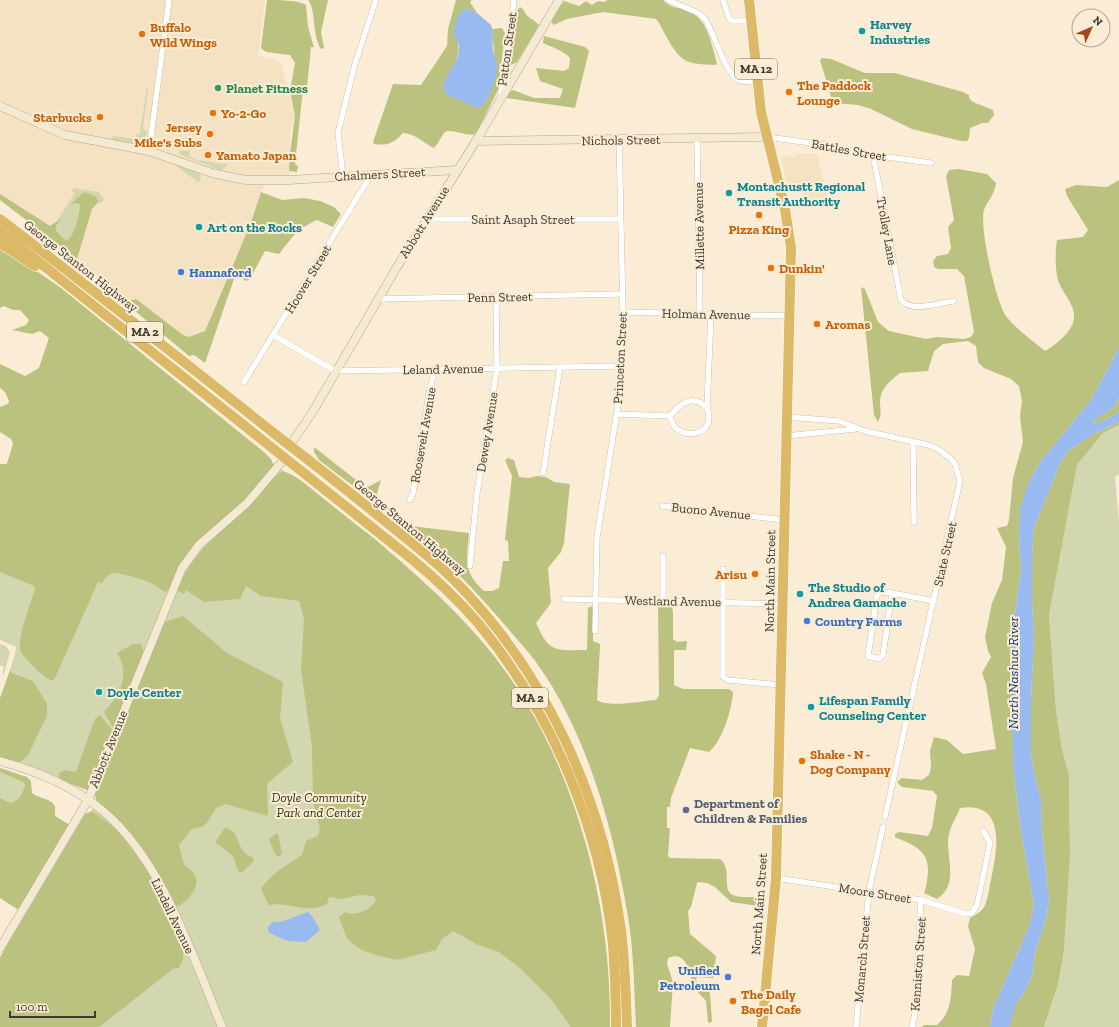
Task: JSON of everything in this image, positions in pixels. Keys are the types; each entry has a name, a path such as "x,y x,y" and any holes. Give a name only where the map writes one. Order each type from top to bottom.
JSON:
{"highway":[{"name":"MA 12","path":"749,0 758,81 767,137"},
{"name":"North Main Street","path":"762,1027 776,878 791,248 785,209 767,137"},
{"name":"George Stanton Highway","path":"0,219 290,445 427,555 458,584 484,612 508,643 546,704 562,732 589,794 600,830 621,931 626,985 627,1027"},
{"name":"George Stanton Highway","path":"0,231 413,560 449,592 490,638 531,700 563,762 590,833 607,906 613,945 616,1027"},
{"path":"0,243 90,302"}],"street":[{"path":"149,151 169,0"},
{"path":"343,176 338,133 352,77 376,0"},
{"name":"Patton Street","path":"500,97 505,74 514,0"},
{"name":"Abbott Avenue","path":"290,445 312,413 378,299 426,219 476,141 500,97 559,0"},
{"path":"668,0 698,13 705,19 730,71 736,78 747,82 758,81"},
{"path":"723,0 729,18 732,21 752,21"},
{"name":"Chalmers Street","path":"0,106 65,135 149,151 212,173 245,180 302,179 457,170"},
{"name":"Nichols Street","path":"476,141 767,137"},
{"name":"Battles Street","path":"767,137 819,144 873,155 931,163"},
{"name":"Millette Avenue","path":"697,138 700,314"},
{"name":"Princeton Street","path":"594,631 598,525 617,414 622,366 623,312 619,139"},
{"name":"Trolley Lane","path":"873,155 896,282 901,300 905,305 912,307 954,301"},
{"name":"Hoover Street","path":"244,382 371,175"},
{"name":"Saint Asaph Street","path":"426,219 620,220"},
{"name":"Penn Street","path":"378,299 622,294"},
{"name":"Dewey Avenue","path":"470,566 477,493 497,368 496,297"},
{"name":"Holman Avenue","path":"623,312 790,316"},
{"path":"670,416 671,423 674,428 685,433 695,434 700,432 708,424 709,413 707,408 711,314"},
{"path":"273,335 335,371"},
{"name":"Leland Avenue","path":"335,371 622,366"},
{"path":"543,473 560,367"},
{"name":"Roosevelt Avenue","path":"410,500 435,369"},
{"path":"670,416 679,406 688,401 698,401 707,408"},
{"path":"617,414 670,416"},
{"name":"State Street","path":"786,417 832,420 857,428 928,445 945,453 954,464 960,481 885,818"},
{"path":"786,436 857,428"},
{"path":"913,442 914,522"},
{"name":"Abbott Avenue","path":"0,948 88,800 182,568 198,545 247,503 285,458"},
{"name":"Buono Avenue","path":"662,506 784,520"},
{"path":"663,556 663,601"},
{"path":"723,569 724,602 722,674 724,678 728,680 780,685"},
{"path":"892,593 883,655 878,659 868,656 877,595 880,592 892,593 934,602"},
{"name":"Westland Avenue","path":"564,599 782,604"},
{"name":"Lindell Avenue","path":"0,761 41,775 68,787 104,812 123,831 160,885 171,906 222,1027"},
{"path":"869,891 883,827"},
{"name":"Moore Street","path":"776,878 921,900 966,914 973,912 977,905 990,843 983,831"},
{"name":"Monarch Street","path":"856,1027 869,891"},
{"name":"Kenniston Street","path":"912,1027 915,1014 921,900"}],"shaded area":[{"path":"0,0 265,0 258,56 274,59 281,63 295,116 290,132 289,180 267,181 261,192 250,225 194,355 0,196"},
{"path":"797,154 817,154 829,203 807,204 804,202 802,191 799,191 797,184 786,181 781,157 797,156"}],"green space":[{"path":"267,0 293,1 306,5 308,27 314,47 311,47 307,88 303,89 295,164 298,166 297,172 289,171 295,116 290,91 295,63 290,55 266,52 261,48"},
{"path":"308,0 328,0 321,32 324,48 321,49 316,37 312,9"},
{"path":"456,0 472,0 470,2 477,13 466,9 455,35 459,48 458,54 444,83 486,101 496,73 492,29 502,28 505,33 498,90 476,134 472,135 448,131 445,132 434,148 415,136 407,133 403,133 397,139 387,144 374,144 373,142 393,84 421,85 447,46 448,29"},
{"path":"607,0 663,0 671,6 686,10 693,14 704,25 708,32 717,63 716,65 691,63 681,57 671,45 656,19 603,12 567,19 554,25 552,23 551,20 564,1 579,6 586,1 592,5 598,1 605,2"},
{"path":"520,7 528,17 539,25 517,62 511,65 510,56 516,12"},
{"path":"544,36 585,47 589,51 575,108 506,98 508,93 513,90 534,98 560,98 563,89 540,81 536,68 564,71 569,68 570,58 561,51 543,43"},
{"path":"822,58 831,59 865,73 895,73 963,92 969,95 969,98 973,102 993,110 994,115 988,123 982,123 970,128 969,138 967,141 961,141 912,129 871,109 858,105 833,103 820,60"},
{"path":"147,87 143,128 147,133 145,141 139,144 112,140 113,136 135,139 136,135 140,133"},
{"path":"180,150 190,151 189,156 197,160 225,164 227,162 227,165 220,170 179,154"},
{"path":"176,164 198,172 201,176 199,183 175,165"},
{"path":"958,169 987,174 996,183 994,192 984,210 983,219 986,247 993,281 1006,316 1045,351 1065,336 1074,320 1072,306 1058,279 1056,262 1057,240 1083,237 1088,230 1067,196 1065,189 1076,185 1107,187 1119,180 1119,348 1091,400 1040,462 1030,480 1019,538 1021,569 1013,629 1013,763 1020,825 1034,904 1030,924 993,1009 990,1027 922,1027 924,1025 937,1025 942,1020 948,1010 952,980 957,975 969,976 975,949 968,926 970,918 984,907 986,901 995,855 995,830 992,820 986,812 975,808 960,808 949,834 948,850 950,877 948,885 937,899 924,893 928,872 926,858 919,849 895,837 895,834 899,832 928,836 932,828 937,796 933,791 902,787 897,782 902,778 922,780 929,775 931,767 930,751 934,737 947,740 963,754 996,749 986,684 982,673 991,657 985,637 992,603 1002,580 1006,547 997,528 1007,526 1009,520 1013,478 1023,442 1020,416 1022,401 1019,386 1011,379 984,368 978,362 976,346 968,341 943,344 934,351 928,371 900,373 887,385 880,397 880,414 878,422 874,415 861,287 865,289 878,322 889,331 926,339 937,337 964,339 971,337 974,332 964,276 957,269 938,269 934,267 933,261 937,256 948,254 951,248 948,227 954,220 946,176 949,170"},
{"path":"73,188 99,192 104,199 98,204 99,201 95,196 72,204 80,204 75,228 69,240 64,239 56,231 56,226 61,219 57,221 75,193 72,191"},
{"path":"84,192 95,196 99,201 92,209 77,259 0,200 0,194 50,226 62,218 56,226 56,231 64,239 68,240 75,228 80,204 71,204"},
{"path":"261,192 282,200 304,198 320,201 334,207 341,214 333,227 317,220 304,227 295,234 279,254 265,251 250,279 246,281 238,276 234,279 205,363 194,355 189,356 129,306 129,301 136,299 183,335 189,337 205,331 250,225"},
{"path":"0,247 61,288 265,453 271,459 274,467 255,490 222,522 166,592 146,581 116,573 109,574 102,583 98,582 55,678 52,681 37,670 21,652 20,646 22,630 35,589 34,586 0,572 0,464 7,464 13,444 11,439 0,432 0,407 8,404 9,401 5,392 0,388 0,364 25,376 39,368 49,338 40,331 32,334 12,330 26,325 29,320 20,310 13,310 4,306 0,308"},
{"name":"Doyle Community Park and Center","path":"62,299 295,480 600,1027 0,1027 0,963 92,810 97,796 87,790 44,772 0,757 21,676 12,673 10,670 16,647 0,640 0,572 32,584 35,589 21,636 58,587 0,484"},
{"path":"1119,398 1119,412 1095,424 1093,421 1114,407"},
{"path":"1119,422 1119,425 1103,433 1077,465 1049,615 1056,710 1062,749 1069,775 1070,857 1064,951 1058,984 1044,1027 1003,1027 1004,1018 1024,993 1032,975 1035,952 1046,919 1049,901 1042,834 1041,800 1031,756 1031,699 1034,636 1032,553 1034,527 1060,463 1068,451 1090,436"},
{"path":"1119,425 1119,475 1115,476 1119,524 1119,1027 1044,1027 1058,984 1064,951 1070,857 1069,775 1062,749 1056,710 1049,615 1077,465 1103,433"},
{"path":"314,447 365,487 381,480 376,497 411,526 469,533 467,558 469,571 477,584 484,591 492,591 499,588 503,561 509,561 508,541 505,540 512,476 505,460 508,458 514,460 519,477 546,477 554,482 570,484 564,543 561,552 548,568 551,603 536,623 545,640 550,645 560,650 587,650 588,608 591,606 593,609 593,641 600,644 597,700 609,704 617,704 656,700 659,696 658,607 660,605 672,606 673,639 677,642 687,641 686,650 675,650 674,652 674,685 683,689 729,689 733,692 726,725 718,741 709,752 690,748 671,798 670,807 667,807 667,828 670,828 668,856 670,858 720,859 726,868 728,889 733,895 764,899 765,907 731,902 715,887 707,883 697,883 691,907 688,911 690,934 716,956 713,978 697,977 696,980 698,985 709,990 710,993 712,1021 710,1023 708,1022 706,1001 695,989 684,961 680,957 675,956 668,958 667,964 673,982 670,1027 636,1027 631,940 627,911 614,847 596,783 584,751 571,721 555,692 532,656 464,580 407,528 319,460 314,452"},
{"path":"283,471 304,483 376,540 442,599 479,638 511,679 538,723 561,771 579,821 593,872 603,924 609,976 610,1027 571,1027 551,999 520,968 499,952 476,944 453,931 442,939 436,950 397,960 361,950 347,939 339,917 345,912 354,914 366,910 376,900 374,896 360,895 342,899 329,897 327,904 313,908 276,904 269,905 261,889 274,874 302,855 306,841 318,836 320,829 313,802 312,747 301,670 304,619 299,601 261,596 246,586 240,599 204,602 186,590 184,594 177,590 192,563 200,553 251,504 274,478"},
{"path":"183,616 227,653 283,682 280,718 293,762 267,784 268,816 225,804 216,808 207,823 202,827 192,829 179,845 184,864 196,877 196,887 194,892 187,900 179,906 176,906 158,873 138,842 122,823 102,807 95,795 164,622"},
{"path":"0,644 6,646 10,652 4,674 2,673 4,667 0,665"},
{"path":"133,644 141,644 144,653 115,728 112,726 104,712 115,699 122,684 123,669 117,653"},
{"path":"10,670 12,673 33,681 47,704 47,716 28,755 19,763 0,757 0,698"},
{"path":"100,715 113,731 89,787 87,790 60,780 59,773 65,770 75,772 77,769 95,719"},
{"path":"0,768 27,777 31,781 32,793 53,803 55,806 55,816 70,825 21,907 17,909 0,898 0,798 11,803 14,802 20,796 25,785 23,782 0,772"},
{"path":"0,772 23,782 25,785 17,800 11,803 0,798"},
{"path":"92,811 116,830 148,872 170,911 178,930 182,946 183,960 179,968 173,969 99,1027 0,1027 0,957 85,814"},
{"path":"225,828 229,829 235,834 245,853 254,858 253,862 241,873 238,871 233,856 215,842"},
{"path":"275,834 278,834 282,853 279,857 275,854 269,840"}],"sand":[{"path":"58,175 64,179 46,205 51,209 44,210 37,206 38,204 41,206 57,183 54,180 57,180"}],"water":[{"path":"466,9 477,13 491,25 493,34 493,51 497,63 492,88 486,101 478,108 447,95 443,87 446,77 457,59 458,54 459,46 454,33 456,21 460,13"},
{"path":"1119,348 1119,398 1114,407 1093,421 1095,424 1119,412 1119,422 1090,436 1068,451 1060,463 1034,527 1032,553 1034,636 1031,699 1031,756 1041,800 1042,834 1049,901 1046,919 1035,952 1032,975 1024,993 1004,1018 1003,1027 990,1027 993,1009 1030,924 1034,904 1020,825 1013,763 1011,684 1013,628 1021,569 1019,538 1020,508 1030,480 1040,462 1091,400"},
{"path":"308,912 320,930 306,942 288,941 269,933 268,927 273,922 280,922"}],"waterway":[{"name":"North Nashua River","path":"1004,1027 1011,1002"}],"place":[{"name":"Harvey Industries","path":"862,31"},
{"name":"Buffalo Wild Wings","path":"142,34"},
{"name":"Planet Fitness","path":"218,88"},
{"name":"The Paddock Lounge","path":"789,92"},
{"name":"Yo-2-Go","path":"213,113"},
{"name":"Starbucks","path":"100,117"},
{"name":"Jersey Mike's Subs","path":"210,134"},
{"name":"Yamato Japan","path":"208,155"},
{"name":"Montachustt Regional Transit Authority","path":"729,193"},
{"name":"Pizza King","path":"759,215"},
{"name":"Art on the Rocks","path":"199,227"},
{"name":"Dunkin'","path":"771,268"},
{"name":"Hannaford","path":"181,272"},
{"name":"Aromas","path":"817,324"},
{"name":"Arisu","path":"755,574"},
{"name":"The Studio of Andrea Gamache","path":"800,594"},
{"name":"Country Farms","path":"807,621"},
{"name":"Doyle Center","path":"99,692"},
{"name":"Lifespan Family Counseling Center","path":"811,707"},
{"name":"Shake - N - Dog Company","path":"802,761"},
{"name":"Department of Children & Families","path":"686,810"},
{"name":"Unified Petroleum","path":"728,977"},
{"name":"The Daily Bagel Cafe","path":"733,1001"}]}
